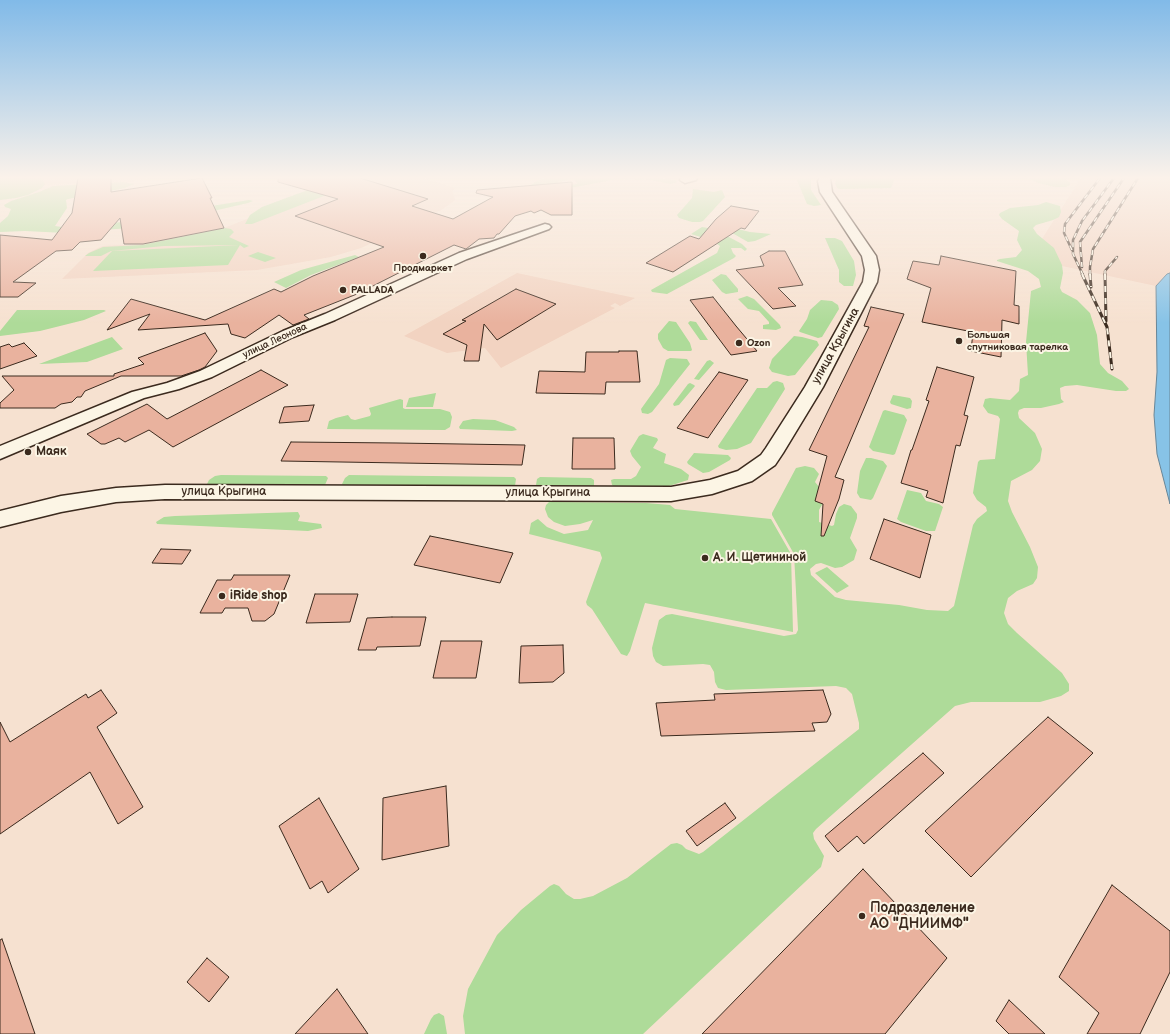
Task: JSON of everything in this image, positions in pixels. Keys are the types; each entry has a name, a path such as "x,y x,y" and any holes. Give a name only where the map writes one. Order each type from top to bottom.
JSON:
{"main road":[{"name":"улица Крыгина","path":"0,519 61,504 110,496 158,492 671,494 712,487 745,476 768,460 814,387 844,334 870,282 872,270 870,256 849,226"}],"street":[{"name":"улица Леонова","path":"2,452 132,398 173,386 206,374 288,334 337,314 463,256 545,227"}],"shaded area":[{"path":"228,226 407,226 361,248 331,257 257,270 62,279 88,253 103,246 143,244"},
{"path":"1050,226 1170,226 1170,273 1167,274 1156,286 1029,259"},
{"path":"517,273 635,298 620,306 615,303 610,306 615,308 501,368 485,348 447,353 404,336"}],"green space":[{"path":"0,226 130,226 129,228 65,233 25,231 0,232"},
{"path":"723,226 750,232 771,234 755,241 748,242"},
{"path":"1012,226 1035,226 1033,228 1037,234 1054,248 1062,265 1063,273 1060,288 1062,292 1077,300 1090,313 1097,335 1100,364 1108,373 1122,381 1129,389 1126,391 1116,391 1077,385 1065,386 1060,388 1061,399 1064,402 1041,408 1024,408 1019,410 1018,413 1019,418 1035,433 1042,449 1040,461 1032,470 1011,481 1008,501 1038,567 1037,578 1033,584 1017,591 1008,598 1004,613 1008,624 1062,673 1069,684 1069,691 1061,696 1040,702 971,702 955,706 816,829 813,833 814,839 824,856 821,867 643,1034 465,1034 463,1016 468,989 497,935 521,910 550,886 554,884 559,886 566,894 574,899 580,899 593,896 627,878 671,844 677,843 686,849 699,854 703,852 859,729 852,694 846,688 836,686 726,690 718,688 715,682 714,672 710,665 663,666 656,662 653,656 652,648 659,620 666,615 672,614 784,636 796,634 798,630 794,554 772,513 796,468 805,466 814,468 819,474 815,482 820,488 823,503 819,510 819,522 832,526 834,525 839,507 844,504 851,506 857,514 850,538 857,550 854,560 842,567 835,568 821,563 816,564 810,569 811,575 835,597 846,600 899,605 927,610 948,611 954,606 973,525 977,519 987,511 986,507 977,500 973,493 978,462 980,460 995,459 1000,419 998,416 988,413 983,406 985,399 1010,400 1019,391 1020,379 1028,375 1026,342 1031,291 1041,287 1039,279 1028,271 997,261 1000,259 1016,257 1022,250 1017,240 1019,231"},
{"path":"702,227 714,229 742,244 747,249 745,251 741,248 731,248 736,256 734,258 667,294 652,292 651,290 717,253 720,246 713,241 691,234"},
{"path":"225,228 231,229 234,232 229,237 249,246 244,248 240,245 228,265 93,271 112,251 239,245 164,246 111,251 101,256 85,256 103,247 142,245"},
{"path":"825,238 835,238 842,241 854,261 856,275 853,286 844,286 839,282 839,270"},
{"path":"258,252 276,258 265,262 248,256"},
{"path":"355,255 359,257 311,275 286,288 274,282 301,270"},
{"path":"721,274 726,275 738,289 738,292 726,294 722,292 712,280"},
{"path":"747,296 754,299 780,325 781,328 776,330 763,329 763,325 769,324 769,322 759,311 748,309 738,299"},
{"path":"821,300 832,301 838,305 839,309 822,337 818,338 800,332 799,331 807,319 810,310"},
{"path":"17,310 106,311 84,320 40,331 0,336 0,331"},
{"path":"669,321 676,322 690,343 691,351 668,351 663,348 658,339 658,334"},
{"path":"690,321 696,322 708,340 700,340 688,323"},
{"path":"794,336 817,341 819,345 795,375 788,376 772,372 769,368 772,359"},
{"path":"112,337 123,349 87,362 39,364"},
{"path":"670,358 687,359 690,364 652,412 648,414 642,413 641,409 659,384 666,360"},
{"path":"710,360 714,363 699,380 694,379 707,361"},
{"path":"777,381 783,383 785,389 751,443 737,449 726,450 719,448 718,446 757,388 767,388 773,382"},
{"path":"690,383 695,386 679,405 674,406 673,404"},
{"path":"436,393 433,407 406,407 409,398"},
{"path":"893,395 910,398 912,401 911,408 907,409 891,404 890,402"},
{"path":"400,399 403,400 403,408 405,409 440,409 450,412 452,417 450,427 445,430 327,429 329,421 336,418 348,415 351,419 355,420 370,416 371,414 369,408"},
{"path":"885,410 904,415 907,420 895,454 893,455 873,451 869,447 883,411"},
{"path":"473,419 495,420 514,427 517,430 460,429 459,427 463,421"},
{"path":"643,434 657,438 658,440 653,448 666,454 664,463 681,469 689,475 688,480 669,486 615,487 612,485 611,480 631,479 636,476 641,467 630,451 639,436"},
{"path":"694,453 728,455 731,458 709,472 703,473 687,462"},
{"path":"866,458 883,461 887,466 871,500 860,498 857,493 860,471"},
{"path":"349,475 514,477 516,479 515,486 512,487 344,486 342,484 345,478"},
{"path":"215,476 326,476 328,478 325,485 321,487 209,486 207,484 209,480"},
{"path":"540,477 591,478 594,480 594,486 540,487 536,485 537,479"},
{"path":"907,490 921,493 926,501 939,504 943,507 935,531 926,531 901,522 897,519"},
{"path":"549,502 646,503 670,505 675,509 771,519 791,554 793,632 645,603 630,651 627,656 621,654 586,602 602,558 600,552 529,534 531,523 538,519 547,527 564,534 588,530 593,520 565,526 554,522 548,517 545,509"},
{"path":"298,512 300,516 298,521 321,524 322,528 308,531 157,524 156,522 164,517 175,516"},
{"path":"827,567 849,586 837,593 815,573"},
{"path":"439,1013 444,1016 447,1034 424,1034 431,1019 434,1015"}],"water":[{"path":"1170,273 1170,504 1157,454 1154,415 1157,372 1156,286 1167,274"}],"building":[{"path":"62,226 113,226 101,240 80,242 72,250 56,251 13,282 36,283 18,297 0,297 0,235 52,240"},
{"path":"121,226 223,226 224,228 143,244 124,244"},
{"path":"324,226 506,226 494,238 479,239 466,249 454,245 357,294 304,315 309,319 293,325 279,315 245,338 231,334 228,324 138,330 150,314 107,330 131,299 205,320 274,289 281,292 313,276 384,247"},
{"path":"710,226 747,226 745,229 741,228 673,272 646,263 690,236 699,239"},
{"path":"769,251 785,251 803,285 778,288 796,306 773,309 736,270 764,266 760,256"},
{"path":"941,256 1016,271 1014,305 1019,306 1019,324 1002,320 1001,357 971,351 973,332 922,322 931,288 907,279 913,261 939,265"},
{"path":"516,289 556,304 497,340 484,324 479,361 464,361 467,345 443,334 466,321 462,320"},
{"path":"713,297 757,351 731,355 690,300"},
{"path":"871,307 904,314 835,477 844,480 839,499 824,536 821,536 823,504 815,501 827,456 809,450 869,327 864,326"},
{"path":"205,333 217,351 205,367 199,370 181,376 121,376 85,391 81,397 77,397 72,402 61,404 55,408 0,408 0,403 14,390 2,376 114,376 114,374 144,364 138,358"},
{"path":"24,343 37,356 0,369 0,347 9,344 12,347"},
{"path":"637,351 640,382 606,382 605,394 536,393 539,371 585,372 586,352"},
{"path":"937,367 974,377 964,415 968,416 960,446 956,445 943,503 926,497 928,491 901,483 911,450 929,401 926,400"},
{"path":"261,370 288,385 173,447 149,430 125,442 119,438 105,444 101,444 87,434 147,404 167,419"},
{"path":"719,372 748,380 708,438 677,428"},
{"path":"314,405 309,421 279,423 284,407"},
{"path":"573,438 614,438 615,469 572,469"},
{"path":"291,442 525,445 522,465 281,461"},
{"path":"884,519 931,535 920,578 870,559"},
{"path":"430,536 513,553 500,583 414,565"},
{"path":"161,549 191,550 182,564 152,563"},
{"path":"234,575 290,575 274,614 265,621 252,621 248,608 225,608 222,613 200,613 217,580 231,580"},
{"path":"315,594 358,594 350,622 306,623"},
{"path":"426,617 420,646 377,647 376,650 358,650 367,618"},
{"path":"441,641 482,641 476,678 433,678"},
{"path":"563,645 564,673 553,682 519,683 521,646"},
{"path":"101,690 117,713 97,727 143,807 118,824 90,772 0,834 0,722 10,742 86,694 88,698"},
{"path":"823,690 831,714 827,722 812,723 815,731 661,736 656,703 715,700 714,694"},
{"path":"1048,717 1093,753 971,877 925,831"},
{"path":"923,753 944,773 864,844 857,836 838,852 825,836"},
{"path":"446,786 449,846 382,860 383,798"},
{"path":"319,798 359,869 328,893 322,881 310,889 279,826"},
{"path":"725,803 736,818 697,846 686,831"},
{"name":"Подразделение АО \"ДНИИМФ\"","path":"863,869 947,958 885,1034 702,1034"},
{"path":"1112,885 1170,931 1170,972 1140,1034 1087,1034 1099,1013 1059,977"},
{"path":"2,939 35,1034 0,1034 0,940"},
{"path":"207,958 229,977 209,1002 187,982"},
{"path":"337,989 368,1034 295,1034"},
{"path":"1009,1000 1045,1034 1009,1034 996,1021"}],"railway":[{"path":"1065,226 1064,233 1072,250"},
{"path":"1080,226 1073,240 1073,254 1083,275"},
{"path":"1082,267 1080,242 1091,226"},
{"path":"1090,274 1093,249 1107,226"},
{"path":"1105,274 1105,271 1117,257"},
{"path":"1082,274 1107,327 1112,369"},
{"path":"1090,274 1091,287"},
{"path":"1105,274 1106,321"}],"place":[{"name":"Продмаркет","path":"423,256"},
{"name":"PALLADA","path":"343,290"},
{"name":"Большая спутниковая тарелка","path":"959,341"},
{"name":"Ozon","path":"739,343"},
{"name":"Маяк","path":"28,452"},
{"name":"А. И. Щетининой","path":"705,558"},
{"name":"iRide shop","path":"222,596"},
{"name":"Подразделение АО \"ДНИИМФ\"","path":"862,916"}]}
